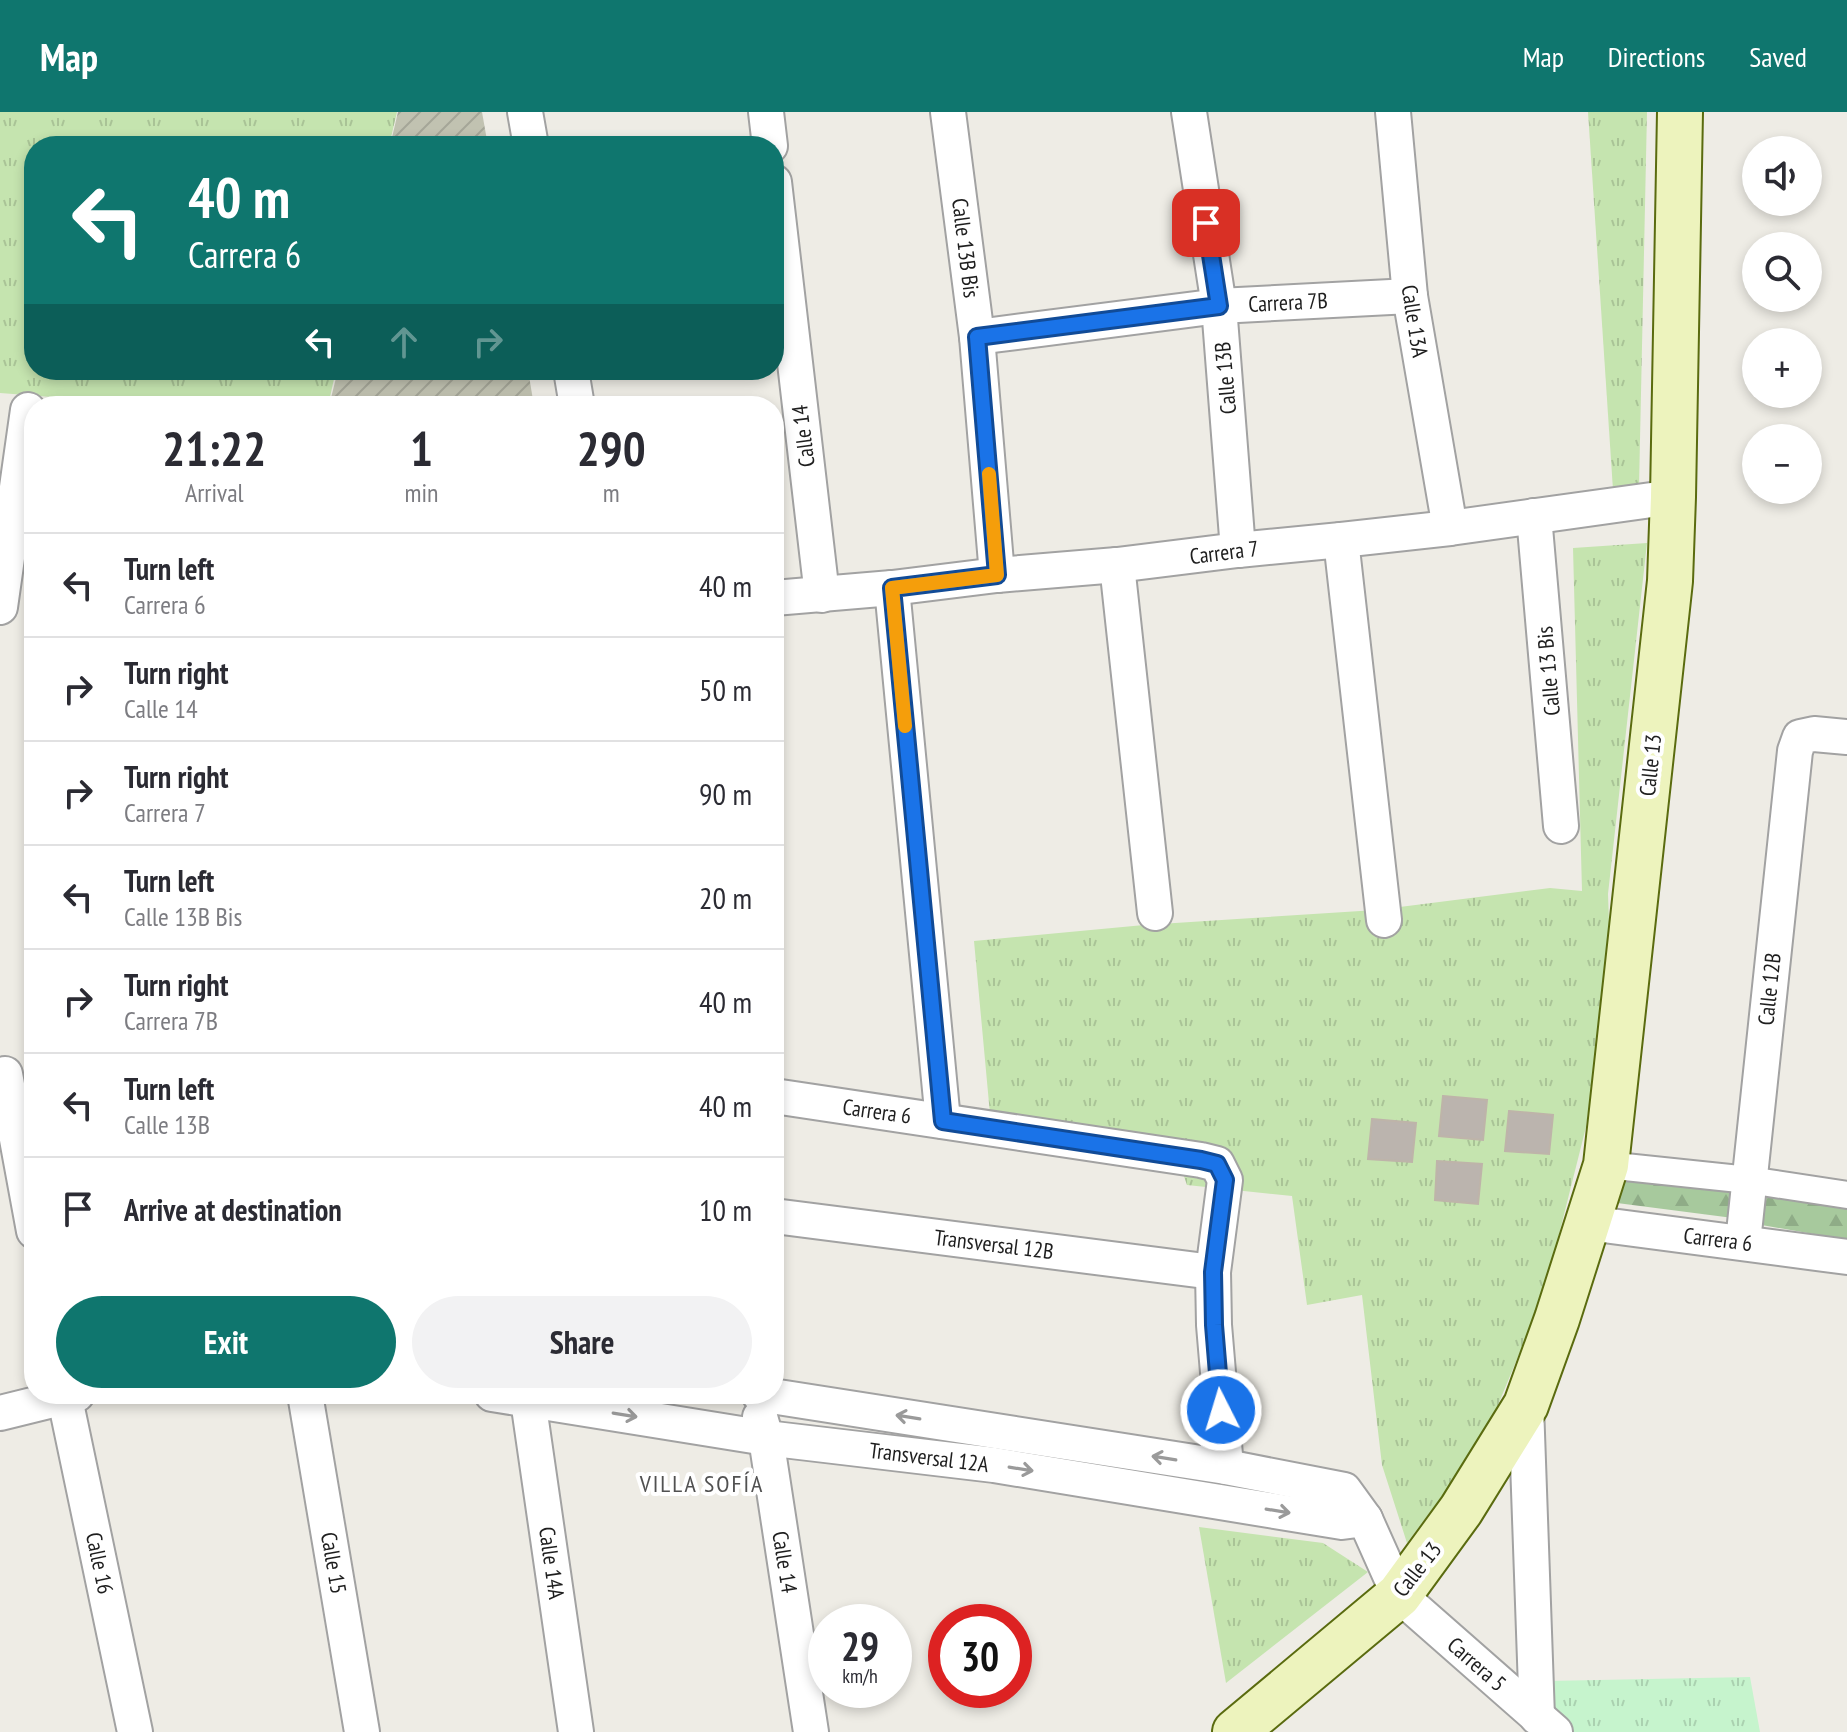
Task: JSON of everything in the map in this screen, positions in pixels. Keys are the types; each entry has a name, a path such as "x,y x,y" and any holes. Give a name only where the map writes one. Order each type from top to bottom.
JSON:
{"main road":[{"name":"Calle 13","path":"1235,1732 1399,1595 1461,1510 1526,1405 1606,1165 1670,581 1680,112"}],"street":[{"path":"525,112 529,136"},
{"path":"766,112 769,136"},
{"name":"Calle 13B Bis","path":"948,112 977,337 997,575"},
{"name":"Calle 13B","path":"1189,112 1219,306 1238,550"},
{"name":"Calle 13A","path":"1393,112 1410,296 1450,528"},
{"name":"Calle 14","path":"784,268 822,595"},
{"name":"Carrera 7B","path":"977,337 1219,306 1410,296"},
{"path":"0,607 14,546 24,449"},
{"name":"Carrera 7","path":"784,597 1450,528 1673,497"},
{"name":"Calle 13 Bis","path":"1534,516 1561,826"},
{"path":"1341,540 1384,920"},
{"path":"1117,565 1155,913"},
{"path":"892,588 943,1121"},
{"name":"Calle 12B","path":"1743,1242 1795,751 1800,737 1814,734 1847,737"},
{"path":"5,1074 24,1177"},
{"name":"Carrera 6","path":"784,1097 1217,1164 1225,1180 1213,1272"},
{"path":"1606,1165 1749,1180 1847,1195"},
{"name":"Transversal 12B","path":"784,1217 1213,1272"},
{"name":"Carrera 6","path":"1588,1223 1847,1257"},
{"path":"1213,1272 1214,1325 1226,1467"},
{"name":"Transversal 12A","path":"784,1398 1226,1467 1344,1490 1365,1519 1399,1595"},
{"path":"0,1413 34,1404"},
{"name":"Calle 16","path":"71,1404 135,1732"},
{"name":"Calle 15","path":"307,1404 362,1732"},
{"name":"Calle 14A","path":"527,1404 576,1732"},
{"name":"Transversal 12A","path":"567,1404 766,1438 994,1465 1342,1522 1365,1519"},
{"name":"Calle 14","path":"758,1404 811,1732"},
{"name":"Calle 13","path":"1526,1405 1546,1724"},
{"name":"Carrera 5","path":"1399,1595 1546,1724"}],"shaded area":[{"path":"398,112 482,112 486,136 392,136"},
{"path":"336,380 530,380 532,396 332,396"}],"green space":[{"path":"0,112 397,112 391,136 24,136 24,380 334,380 330,396 39,396 0,393"},
{"path":"1588,112 1647,112 1639,487 1613,490"},
{"path":"1647,543 1608,894 1610,950 1586,1127 1544,1294 1483,1441 1407,1543 1382,1465 1362,1295 1307,1305 1292,1196 1187,1185 1172,1142 990,1114 974,941 1144,925 1376,910 1550,888 1582,891 1573,548"},
{"path":"1619,1177 1735,1190 1733,1218 1617,1203"},
{"path":"1762,1191 1847,1208 1847,1240 1756,1224"},
{"path":"1199,1527 1323,1543 1368,1572 1226,1683"},
{"path":"1750,1677 1760,1732 1573,1732 1549,1711 1546,1681"}],"building":[{"path":"1443,1096 1487,1100 1483,1140 1439,1136"},
{"path":"1509,1111 1553,1115 1549,1154 1505,1151"},
{"path":"1372,1119 1416,1123 1412,1162 1368,1159"},
{"path":"1437,1161 1482,1164 1478,1204 1435,1200"}],"slow traffic":[{"path":"905,726 892,588 997,575 989,474"}],"district":[{"name":"VILLA SOFÍA","path":"702,1483"}],"route":[{"path":"1206,223 1219,306 977,337 997,575 892,588 943,1121 1217,1164 1225,1180 1213,1272 1221,1410"}]}
